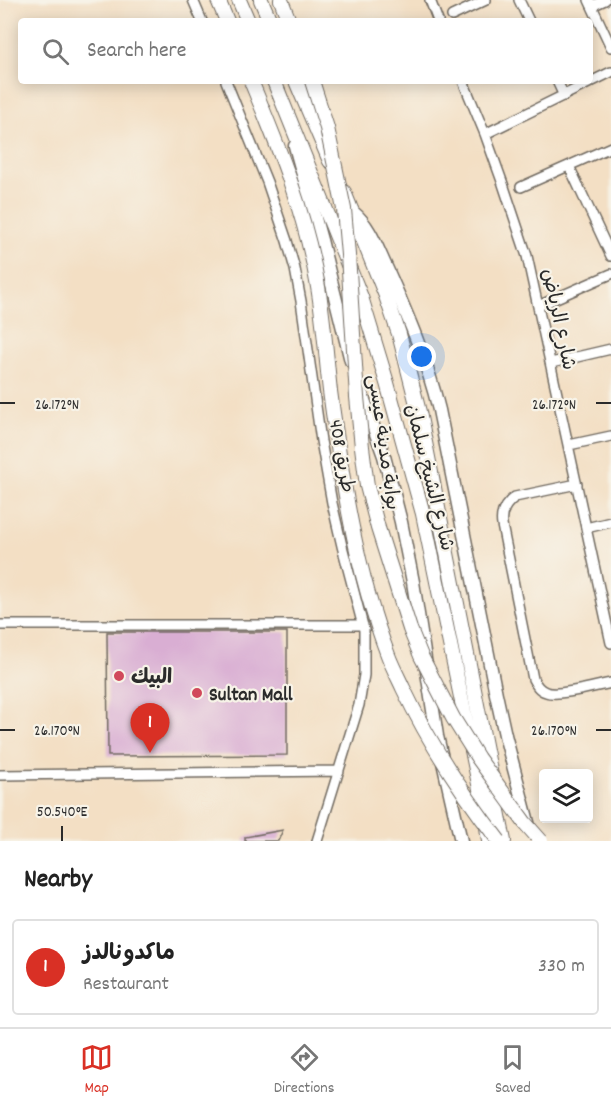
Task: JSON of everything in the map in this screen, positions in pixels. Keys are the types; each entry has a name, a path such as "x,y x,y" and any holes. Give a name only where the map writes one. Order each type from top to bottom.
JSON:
{"main road":[{"path":"218,0 225,18"},
{"path":"239,0 247,18"},
{"path":"261,0 269,18"},
{"path":"281,0 288,18"},
{"path":"252,84 288,173 307,234 318,287 330,391 352,532 375,616 389,657 431,742 461,789 499,841"},
{"name":"شارع الشيخ سلمان","path":"275,84 360,297 387,383 423,514 489,841"},
{"name":"شارع الشيخ سلمان","path":"297,84 352,211 399,334 414,389 504,841"},
{"name":"بوابة مدينة عيسى","path":"313,84 327,128 344,209 362,447 367,486 378,528 410,629 421,656 453,718 491,777 541,841"},
{"name":"شارع الشيخ سلمان","path":"282,100 351,359 394,493 413,582 438,736 460,838"},
{"name":"شارع الشيخ سلمان","path":"352,211 365,225 382,259 414,331 434,387 496,694 534,841"},
{"path":"524,809 534,827 550,841"}],"street":[{"path":"193,0 201,18"},
{"path":"430,0 437,18"},
{"path":"452,16 486,0"},
{"path":"519,0 528,18"},
{"path":"604,0 591,3 611,47"},
{"path":"593,81 611,72"},
{"name":"طريق 408","path":"227,84 267,182 295,268 332,503 363,625 365,660 362,688 317,841"},
{"name":"شارع الرياض","path":"464,84 521,234 611,643"},
{"path":"558,84 564,96"},
{"path":"485,134 588,84"},
{"path":"521,187 611,147"},
{"path":"569,166 611,256"},
{"path":"538,306 611,274"},
{"path":"551,363 611,349"},
{"path":"569,445 611,436"},
{"path":"577,484 515,497 503,510 502,525 533,679 539,689 548,694 561,693 611,682"},
{"path":"586,528 611,522"},
{"path":"600,595 611,593"},
{"path":"0,625 363,625"},
{"path":"0,775 339,771"}],"building":[{"name":"Sultan Mall","path":"107,632 287,632 287,755 108,756"},
{"path":"283,830 278,841 245,841 245,837"}],"place":[{"name":"البيك","path":"119,676"},
{"name":"Sultan Mall","path":"197,693"},
{"name":"ماكدونالدز","path":"150,753"}]}
